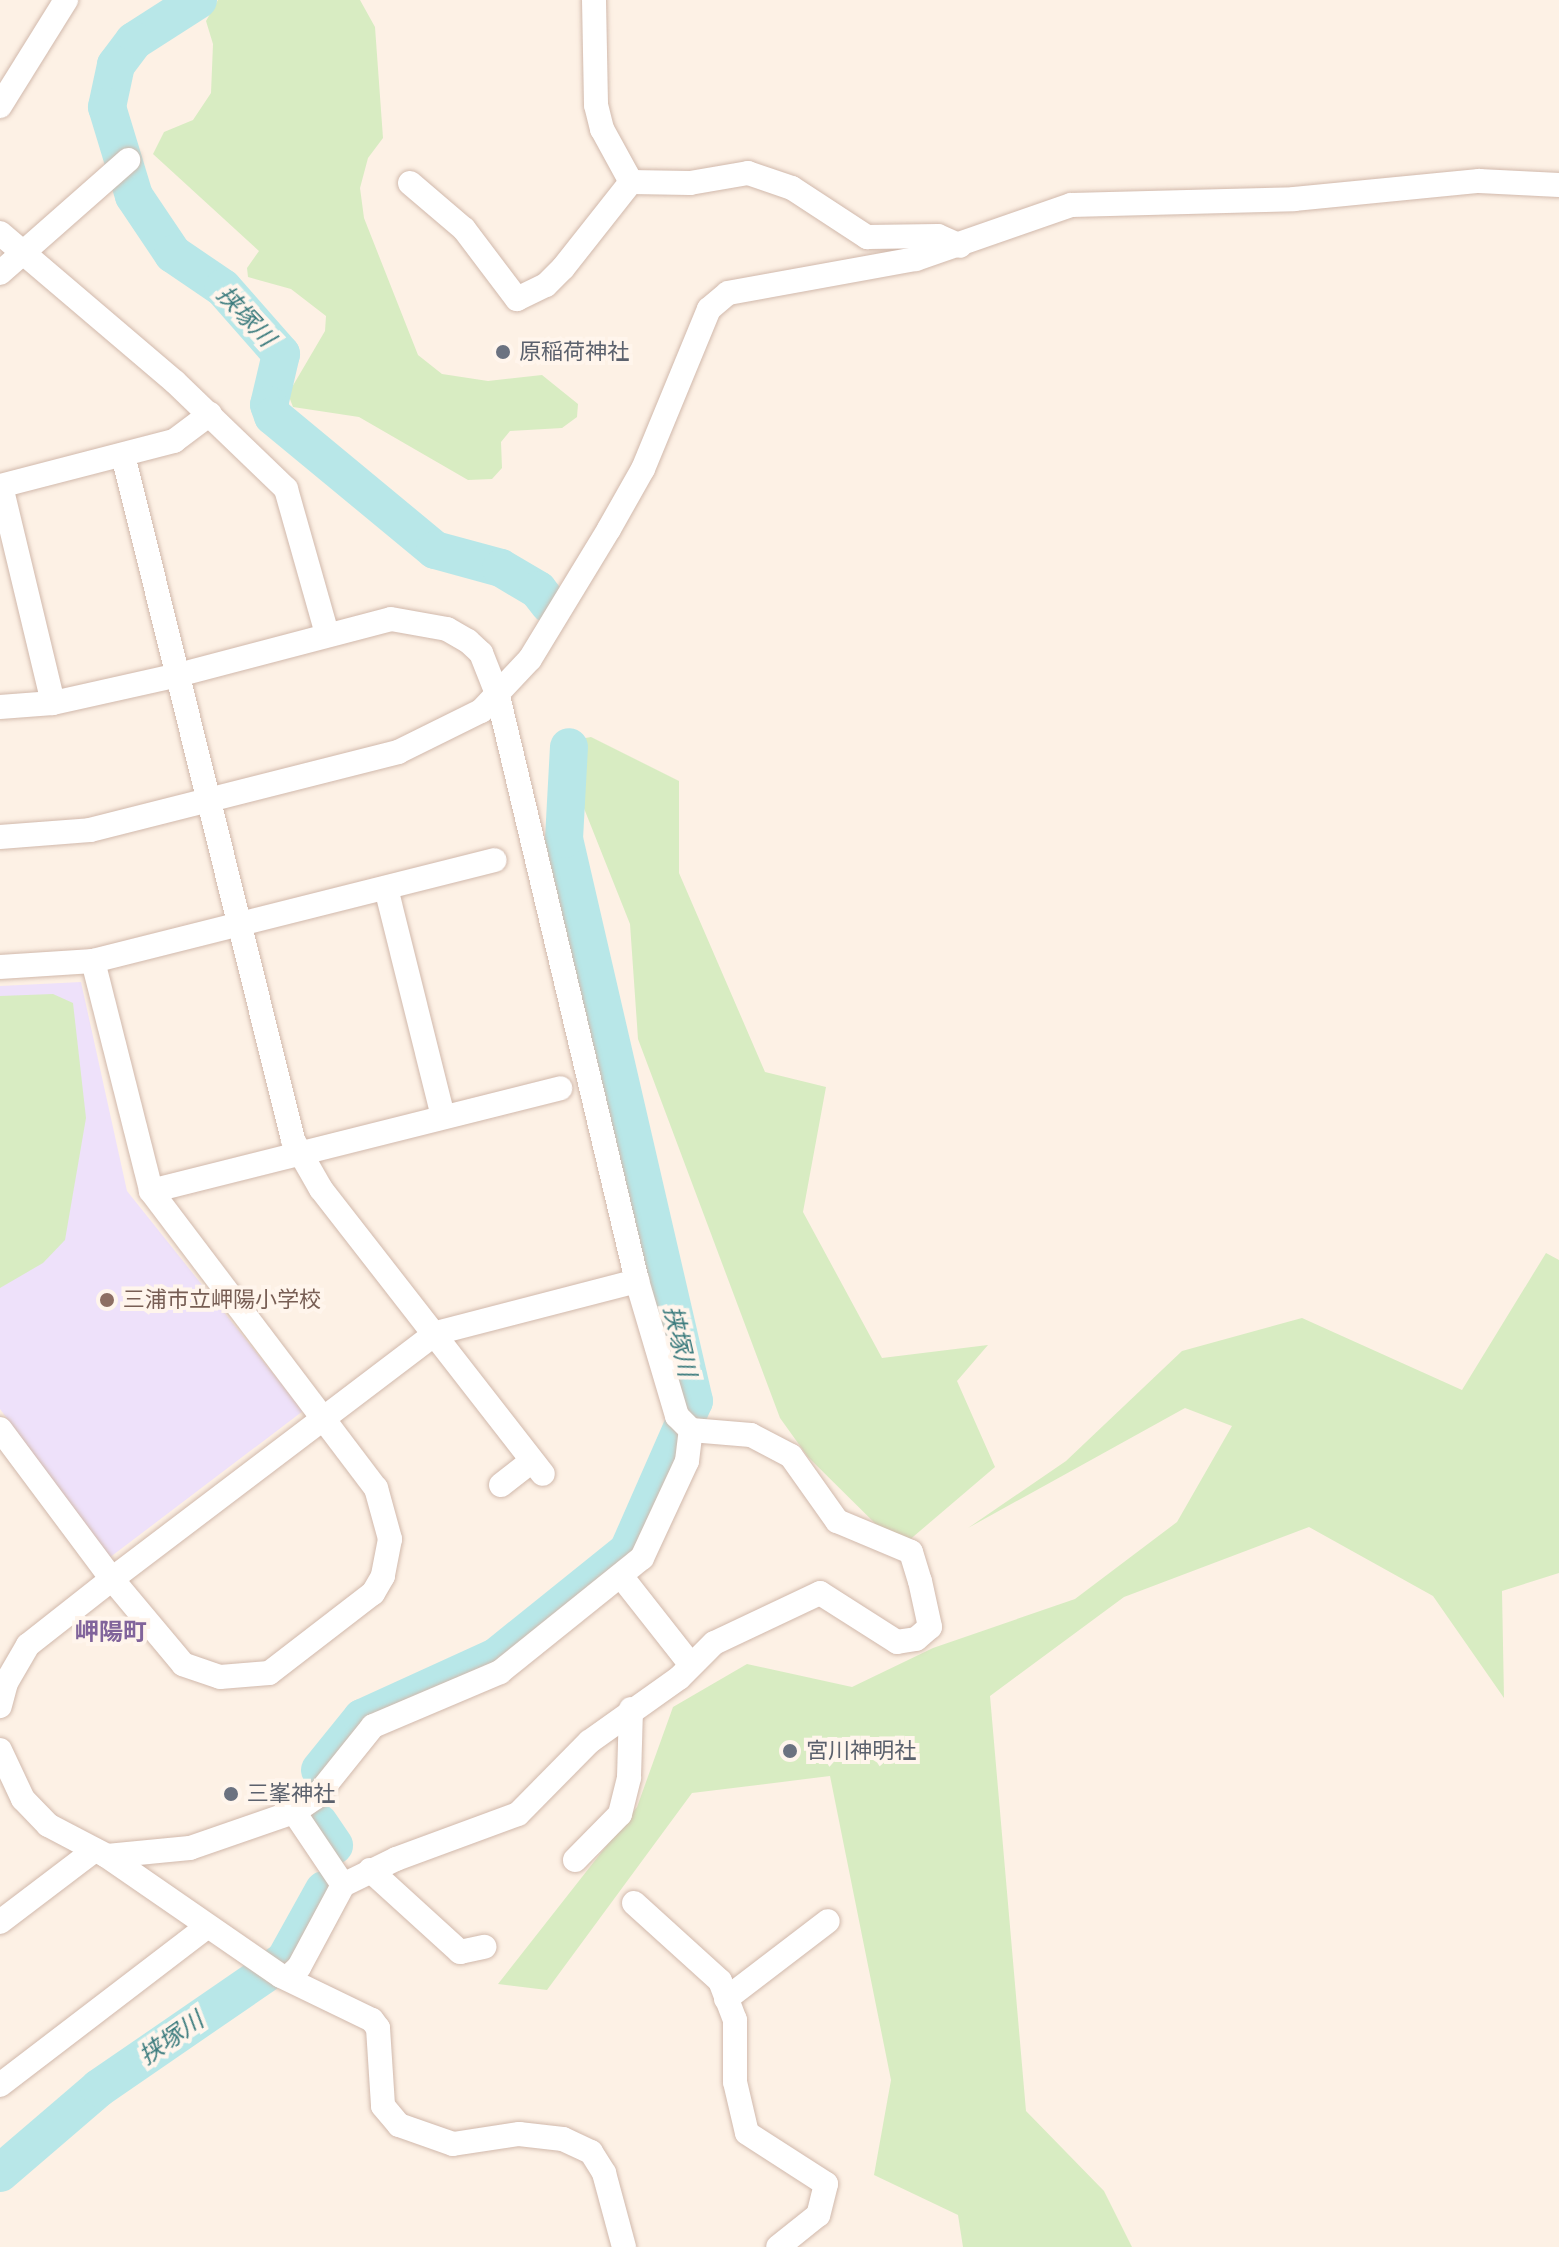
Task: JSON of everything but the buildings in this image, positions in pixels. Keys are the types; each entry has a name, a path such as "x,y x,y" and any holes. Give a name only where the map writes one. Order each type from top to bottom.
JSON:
{"street":[{"path":"0,106 66,0"},
{"path":"594,0 596,105 607,142 631,182"},
{"path":"0,273 123,166"},
{"path":"631,182 690,183 748,173 792,188 867,237 938,236 960,246"},
{"path":"0,837 90,830 398,752 456,727 498,696 555,620 643,469 709,309 728,293 748,285 916,259 1071,205 1294,199 1479,181 1559,185"},
{"path":"410,183 441,204 517,299 563,268 631,182"},
{"path":"0,233 210,414 286,489 327,634"},
{"path":"53,703 0,486 174,441 210,414"},
{"path":"123,455 239,926 299,1153 538,1468 501,1485"},
{"path":"0,707 53,703 178,675 391,619 447,629 481,653 498,696 637,1281 686,1425 687,1461 649,1550 621,1576 500,1672 373,1726 316,1797 294,1812 190,1848 101,1853 0,1922"},
{"path":"0,967 93,961 494,860"},
{"path":"386,888 443,1116"},
{"path":"3,1439 166,1648 183,1664 220,1677 269,1673 337,1626 383,1576 389,1522 376,1488 151,1191 93,961"},
{"path":"151,1191 560,1088"},
{"path":"0,1706 11,1673 28,1645 436,1333 637,1281"},
{"path":"277,1972 299,1967 343,1885 370,1870 518,1814 589,1742 691,1665 714,1643 820,1593 897,1642 916,1639 930,1627 911,1552 837,1521 791,1456 770,1442 732,1431 686,1425"},
{"path":"621,1576 691,1665"},
{"path":"575,1860 620,1814 629,1777 631,1709"},
{"path":"0,1750 11,1804 101,1853 277,1972 372,2020 378,2028 383,2106 399,2125 453,2144 519,2134 563,2139 591,2152 604,2173 624,2247"},
{"path":"294,1812 343,1885"},
{"path":"370,1870 460,1952 484,1947"},
{"path":"634,1903 710,1968 726,1999 735,2020 735,2082 747,2133 826,2184 818,2215 778,2247"},
{"path":"726,1999 828,1921"},
{"path":"0,2085 207,1927"}],"shaded area":[{"name":"三浦市立岬陽小学校","path":"81,982 127,1191 303,1411 109,1558 0,1409 0,986"}],"green space":[{"path":"218,0 360,0 375,27 383,138 368,158 360,188 364,218 418,355 442,374 488,381 542,375 578,404 577,417 562,428 510,431 501,442 502,468 492,479 468,480 359,417 293,407 288,394 325,331 326,316 291,289 248,277 247,268 259,251 153,154 164,132 193,120 211,93 213,44 206,21"},
{"path":"591,737 679,781 679,873 765,1072 826,1087 803,1212 882,1358 988,1345 957,1381 995,1467 900,1548 808,1457 780,1418 638,1039 630,924 558,743"},
{"path":"53,994 73,1003 86,1118 65,1240 43,1263 0,1288 0,996"},
{"path":"1546,1253 1559,1260 1559,1573 1502,1591 1504,1698 1433,1596 1309,1527 1124,1597 990,1696 1026,2111 1104,2191 1132,2247 963,2247 958,2215 874,2175 891,2080 830,1776 692,1793 547,1990 498,1984 637,1807 673,1707 747,1664 852,1687 933,1648 1075,1599 1177,1522 1232,1426 1185,1408 968,1528 1066,1461 1182,1351 1302,1318 1462,1390"}],"waterway":[{"name":"挟塚川","path":"198,0 134,41 116,65 107,107 134,196 173,254 223,288 281,354 269,405 273,416 435,550 501,568 538,590 549,604"},
{"name":"挟塚川","path":"320,1770 362,1718 496,1657 628,1551 694,1401 564,839 569,747"},
{"name":"挟塚川","path":"319,1823 334,1845"},
{"name":"挟塚川","path":"0,2173 99,2088 285,1960 324,1890"}],"place":[{"name":"原稲荷神社","path":"503,352"},
{"name":"三浦市立岬陽小学校","path":"107,1300"},
{"name":"宮川神明社","path":"790,1751"},
{"name":"三峯神社","path":"231,1794"}],"district":[{"name":"岬陽町","path":"111,1632"}]}
